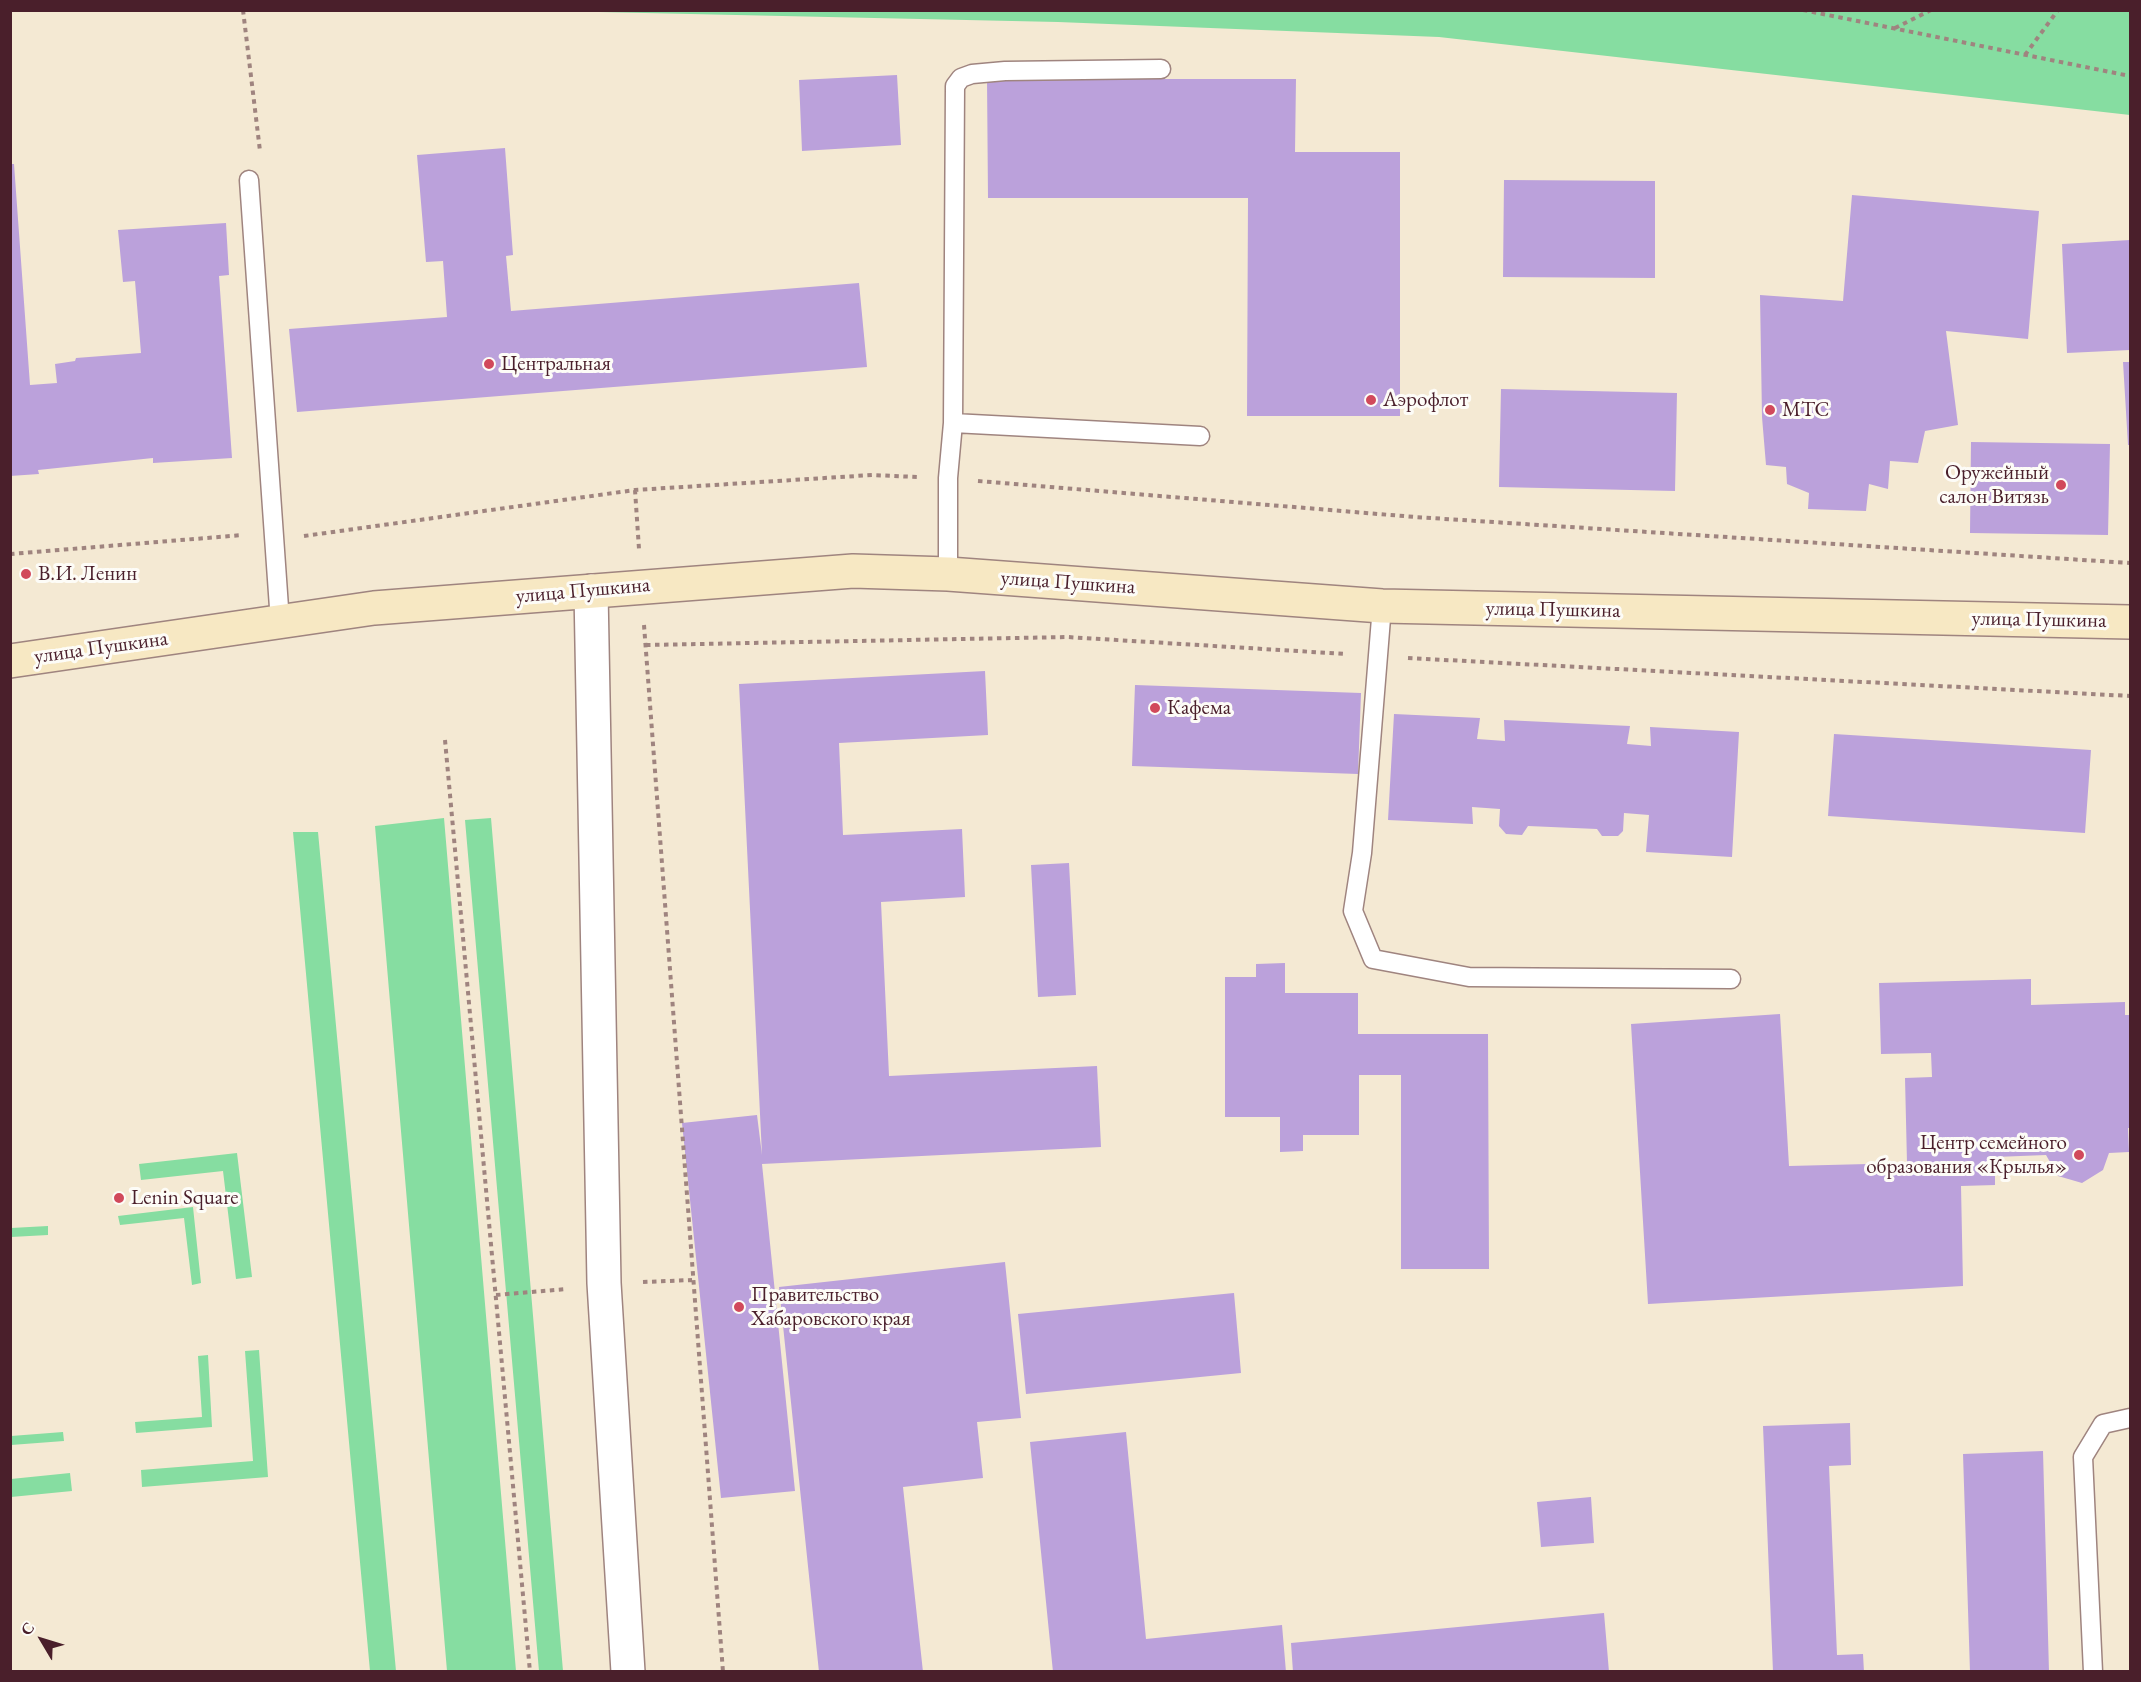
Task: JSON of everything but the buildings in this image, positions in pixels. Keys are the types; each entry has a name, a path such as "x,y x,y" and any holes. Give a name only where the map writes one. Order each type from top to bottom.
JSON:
{"street":[{"name":"улица Пушкина","path":"10,661 374,608 853,571 948,574 1382,606 2130,622"},
{"path":"591,591 604,1283 628,1671"}],"lane":[{"path":"948,574 948,478 953,423 955,86 961,78 972,74 994,72 1161,69"},
{"path":"249,180 280,622"},
{"path":"953,423 1200,436"},
{"path":"1382,606 1362,853 1353,910 1373,959 1469,977 1731,979"},
{"path":"2093,1671 2084,1457 2103,1424 2130,1418"}],"path":[{"path":"1803,10 2130,76"},
{"path":"1894,29 1931,10"},
{"path":"2025,55 2058,10"},
{"path":"10,554 274,532 305,536 635,490 872,475 948,478 1415,517 2130,563"},
{"path":"635,490 723,1671"},
{"path":"445,740 530,1671"}],"green space":[{"path":"553,11 2130,11 2130,115 1439,37 1058,22"},
{"path":"444,818 516,1671 447,1671 375,826"},
{"path":"491,818 563,1671 539,1671 465,820"},
{"path":"293,832 318,832 396,1671 370,1671"},
{"path":"237,1153 252,1277 236,1279 223,1171 141,1180 139,1164"},
{"path":"193,1207 201,1283 192,1285 184,1218 120,1225 118,1216"},
{"path":"48,1226 48,1235 11,1237 11,1228"},
{"path":"259,1350 268,1477 142,1487 141,1470 253,1461 245,1351"},
{"path":"208,1355 212,1427 136,1433 135,1422 202,1417 198,1356"},
{"path":"63,1432 64,1441 11,1445 11,1436"},
{"path":"70,1473 72,1491 11,1497 11,1479"}],"place":[{"name":"Центральная","path":"489,364"},
{"name":"Аэрофлот","path":"1371,400"},
{"name":"МТС","path":"1770,410"},
{"name":"Оружейный салон Витязь","path":"2061,485"},
{"name":"В.И. Ленин","path":"26,574"},
{"name":"Кафема","path":"1155,708"},
{"name":"Центр семейного образования «Крылья»","path":"2079,1155"},
{"name":"Lenin Square","path":"119,1198"},
{"name":"Правительство Хабаровского края","path":"739,1307"}]}
